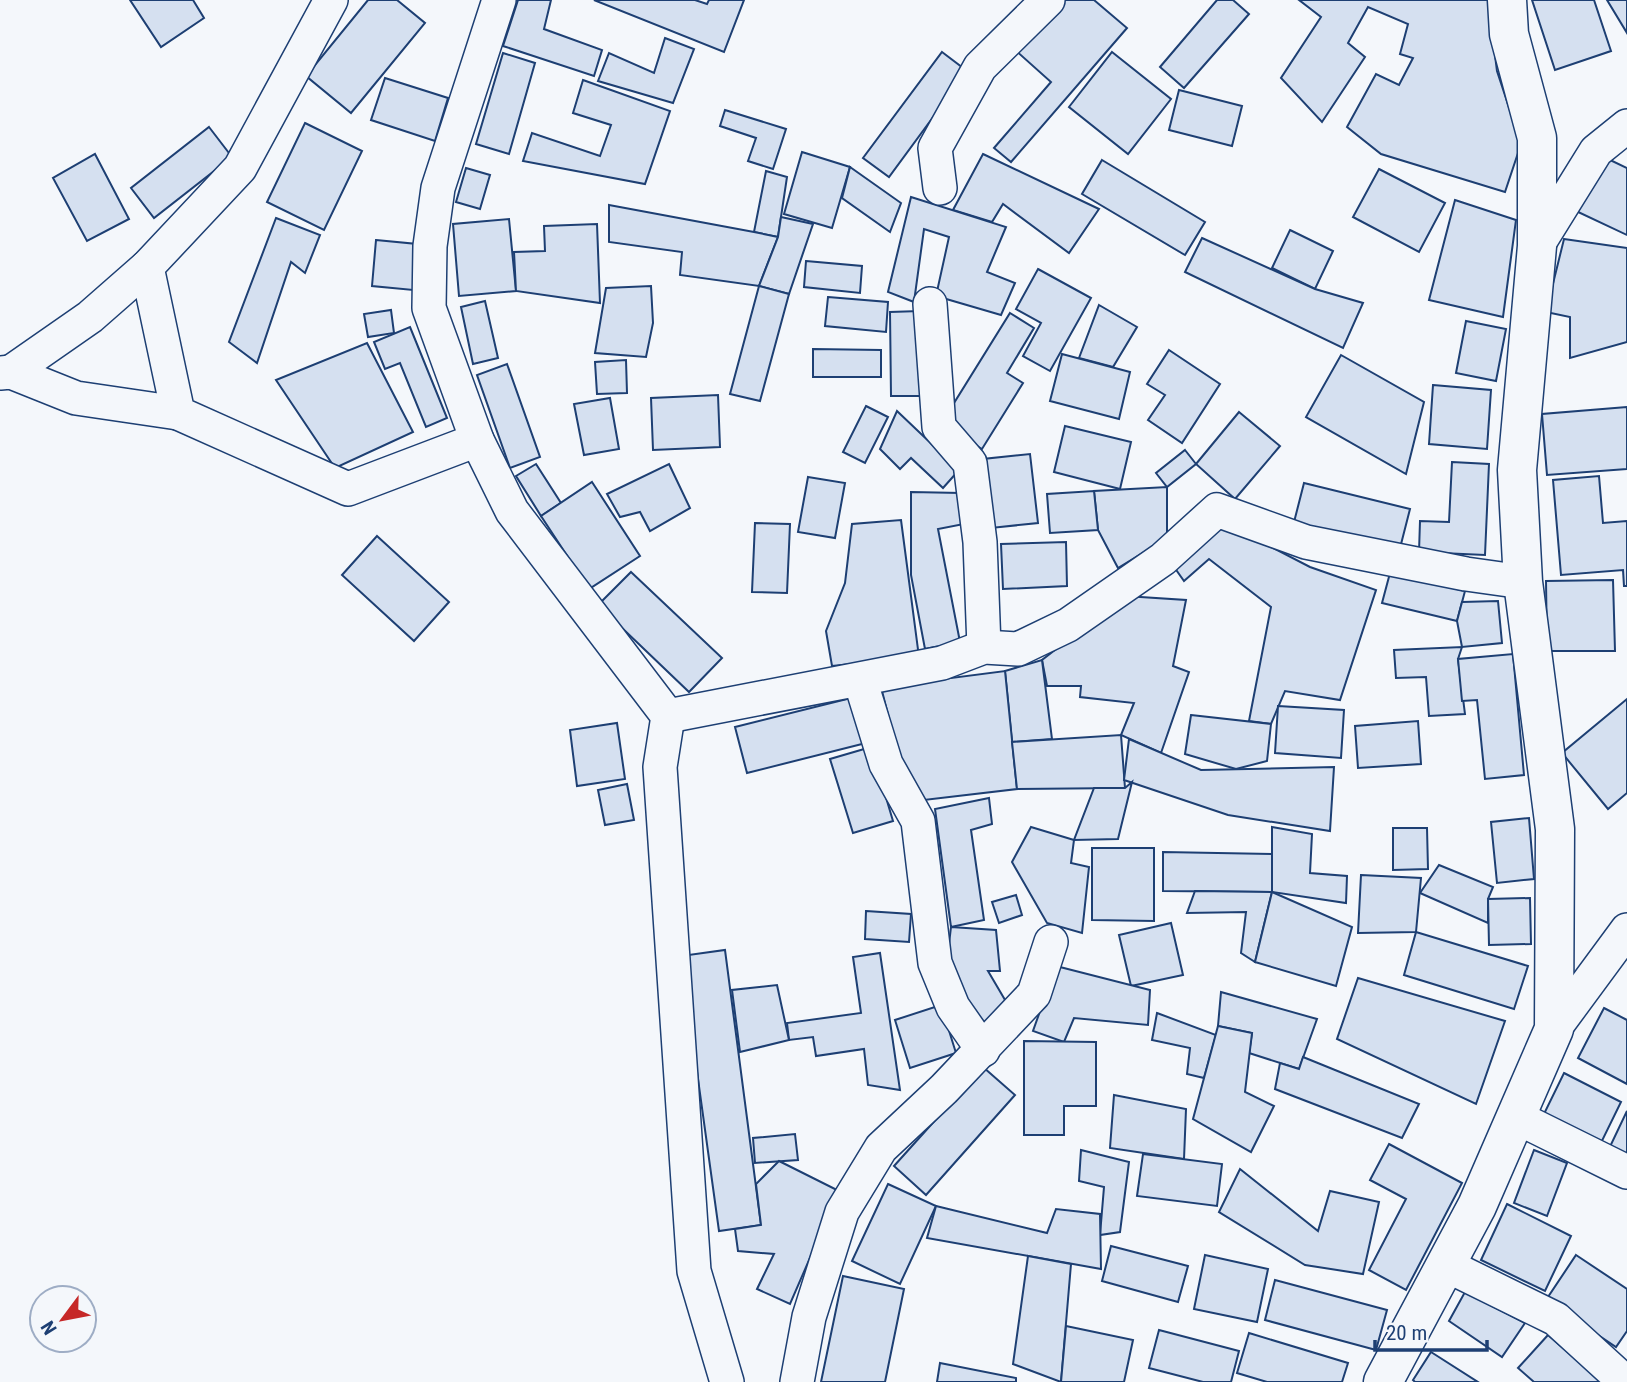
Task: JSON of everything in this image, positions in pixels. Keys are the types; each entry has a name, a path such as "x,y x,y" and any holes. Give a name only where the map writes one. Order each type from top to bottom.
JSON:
{"street":[{"path":"6,372 90,317 146,267 240,168 331,0"},
{"path":"499,0 438,188 430,246 429,308 478,440 512,511 668,716 660,766 694,1271 727,1382"},
{"path":"940,188 935,148 980,67 1048,0"},
{"path":"1507,0 1508,34 1537,138 1537,246 1517,470 1523,582 1555,829 1554,1029"},
{"path":"1537,246 1596,151 1620,141"},
{"path":"146,267 178,413"},
{"path":"930,304 939,426 970,463 980,542 984,647"},
{"path":"6,372 76,398 178,413 348,489 478,440"},
{"path":"668,716 942,663 984,647 1018,649 1069,625 1163,559 1217,510 1306,542 1466,574 1523,582"},
{"path":"860,680 886,764 918,821 935,963 953,1007 982,1050"},
{"path":"1383,1382 1477,1206 1554,1029 1627,930"},
{"path":"797,1382 809,1317 842,1212 881,1148 982,1050 1034,994 1051,942"},
{"path":"1516,1117 1627,1172"},
{"path":"1446,1265 1556,1319 1625,1382"}],"building":[{"path":"130,0 193,0 204,18 161,47"},
{"path":"368,0 397,0 425,23 351,113 306,76"},
{"path":"518,0 551,0 544,29 602,50 594,76 503,46"},
{"path":"594,0 695,0 707,4 709,0 744,0 724,52"},
{"path":"1057,0 1094,0 1127,28 1011,162 994,148 1051,82 1014,49"},
{"path":"1217,0 1233,0 1249,14 1184,88 1160,67"},
{"path":"1299,0 1488,0 1497,71 1521,144 1505,192 1381,154 1347,127 1376,74 1399,85 1413,58 1400,54 1408,24 1368,7 1348,43 1365,57 1322,122 1281,78 1321,17"},
{"path":"1532,0 1594,0 1611,51 1555,70"},
{"path":"1607,0 1627,0 1627,33"},
{"path":"665,38 694,49 673,103 598,81 609,53 654,73"},
{"path":"942,52 967,71 889,177 863,158"},
{"path":"1112,52 1171,99 1128,154 1069,107"},
{"path":"503,53 535,63 509,154 476,144"},
{"path":"385,78 448,98 435,141 371,120"},
{"path":"583,80 670,111 645,184 523,161 532,133 600,156 611,125 573,113"},
{"path":"1179,90 1242,106 1232,146 1169,130"},
{"path":"725,110 786,129 773,169 748,161 756,138 720,126"},
{"path":"305,123 362,151 324,230 267,202"},
{"path":"209,127 232,157 154,218 131,188"},
{"path":"802,152 850,167 832,228 784,214"},
{"path":"95,154 129,219 87,241 53,178"},
{"path":"983,154 1099,209 1069,253 1003,204 992,222 953,210"},
{"path":"1606,158 1627,168 1627,235 1576,211"},
{"path":"1102,160 1205,222 1185,255 1082,194"},
{"path":"850,167 901,203 890,232 842,198"},
{"path":"466,168 490,175 480,209 456,202"},
{"path":"1379,169 1445,203 1419,252 1353,217"},
{"path":"766,171 787,177 778,237 754,232"},
{"path":"911,197 1006,227 987,272 1015,283 1001,315 936,296 949,237 924,229 914,302 888,292"},
{"path":"1455,200 1516,220 1503,317 1429,300"},
{"path":"609,205 778,237 759,286 680,275 682,252 609,242"},
{"path":"781,217 813,224 789,294 759,286 778,237"},
{"path":"276,218 320,235 305,273 291,262 257,363 229,342"},
{"path":"509,219 516,291 459,296 453,224"},
{"path":"597,224 600,303 516,291 514,252 545,251 544,226"},
{"path":"1290,230 1333,251 1315,289 1272,268"},
{"path":"1202,238 1315,289 1363,303 1343,348 1185,272"},
{"path":"1564,239 1627,248 1627,342 1570,358 1570,317 1546,312"},
{"path":"376,240 417,244 413,290 372,286"},
{"path":"806,261 862,266 860,293 804,287"},
{"path":"1038,269 1091,298 1050,371 1023,356 1041,323 1016,309"},
{"path":"651,286 653,323 646,357 595,353 606,288"},
{"path":"759,286 789,294 760,401 730,394"},
{"path":"828,297 888,302 886,332 825,326"},
{"path":"485,301 498,358 473,364 461,307"},
{"path":"1099,305 1137,327 1113,367 1079,358"},
{"path":"391,310 394,333 368,337 364,314"},
{"path":"920,311 922,396 891,396 890,312"},
{"path":"1010,313 1034,328 1007,373 1023,383 982,449 941,424"},
{"path":"1466,321 1506,329 1496,381 1456,373"},
{"path":"410,327 447,418 426,427 400,363 385,369 374,342"},
{"path":"367,343 413,432 335,468 276,380"},
{"path":"813,349 881,350 881,377 813,377"},
{"path":"1169,350 1220,384 1182,443 1148,420 1165,395 1147,384"},
{"path":"1062,354 1130,372 1119,419 1050,401"},
{"path":"1341,355 1424,402 1406,474 1306,417"},
{"path":"626,360 627,393 597,394 595,362"},
{"path":"507,364 540,457 510,468 477,375"},
{"path":"1433,385 1491,390 1487,449 1429,444"},
{"path":"718,395 720,447 653,450 651,398"},
{"path":"610,398 619,449 584,455 574,404"},
{"path":"866,406 888,417 865,463 843,452"},
{"path":"1627,407 1627,469 1547,475 1542,414"},
{"path":"897,411 959,470 943,488 911,458 900,469 880,449"},
{"path":"1239,412 1280,446 1235,499 1196,464"},
{"path":"1065,426 1131,442 1120,489 1054,472"},
{"path":"1185,450 1196,464 1167,487 1156,473"},
{"path":"1030,454 1038,523 991,528 983,459"},
{"path":"1452,462 1489,464 1485,555 1419,552 1420,521 1449,522"},
{"path":"536,464 561,503 541,516 516,476"},
{"path":"669,464 690,508 650,531 640,512 620,517 607,494"},
{"path":"1599,476 1603,523 1627,521 1627,586 1624,586 1623,570 1561,575 1553,480"},
{"path":"808,477 845,483 835,538 798,532"},
{"path":"592,482 640,556 589,589 541,516"},
{"path":"1304,483 1410,509 1399,552 1293,526"},
{"path":"1167,487 1167,538 1118,568 1098,530 1094,491"},
{"path":"1094,491 1098,530 1050,533 1047,494"},
{"path":"911,492 961,493 964,524 938,529 960,642 925,649 911,575"},
{"path":"901,520 919,657 832,666 826,631 845,583 852,524"},
{"path":"755,523 790,524 787,593 752,592"},
{"path":"1227,524 1310,567 1376,590 1340,700 1285,691 1271,724 1249,721 1271,607 1209,559 1184,581 1172,564"},
{"path":"377,536 449,602 414,641 342,575"},
{"path":"1066,542 1067,586 1003,589 1001,544"},
{"path":"631,572 722,658 689,692 598,605"},
{"path":"1390,573 1465,591 1457,621 1382,603"},
{"path":"1613,580 1615,651 1547,651 1546,581"},
{"path":"1125,596 1186,600 1173,666 1189,672 1161,753 1121,735 1134,703 1080,697 1081,686 1047,686 1042,660"},
{"path":"1498,601 1502,643 1462,647 1457,621 1462,602"},
{"path":"1462,647 1458,659 1465,714 1429,716 1426,677 1396,678 1394,650"},
{"path":"1513,654 1524,775 1485,779 1477,700 1462,701 1458,659"},
{"path":"1042,660 1052,739 1012,742 1005,671"},
{"path":"1005,671 1017,789 924,800 901,766 881,687"},
{"path":"855,697 866,743 747,773 735,727"},
{"path":"1627,699 1627,793 1608,809 1562,753"},
{"path":"1278,706 1344,710 1341,758 1275,753"},
{"path":"1191,715 1271,724 1267,761 1236,769 1185,754"},
{"path":"1418,721 1421,764 1358,768 1355,726"},
{"path":"617,723 625,779 577,786 570,730"},
{"path":"1121,735 1125,788 1017,789 1012,742"},
{"path":"1129,739 1201,770 1334,767 1330,831 1228,815 1124,780"},
{"path":"871,747 893,821 853,833 830,759"},
{"path":"1132,782 1118,839 1074,840 1094,788 1125,788"},
{"path":"627,784 634,820 605,825 598,790"},
{"path":"989,798 992,824 971,830 984,920 951,927 935,809"},
{"path":"1529,818 1534,879 1497,883 1491,822"},
{"path":"1031,827 1074,840 1071,863 1089,867 1082,933 1047,923 1012,862"},
{"path":"1272,827 1312,834 1310,873 1347,876 1346,903 1272,892"},
{"path":"1393,828 1427,828 1428,869 1393,870"},
{"path":"1092,848 1154,848 1154,921 1092,920"},
{"path":"1163,852 1272,854 1272,892 1163,891"},
{"path":"1439,865 1493,887 1488,899 1488,923 1420,893"},
{"path":"1361,875 1421,878 1416,932 1358,933"},
{"path":"1195,891 1272,892 1255,962 1241,953 1246,912 1187,913"},
{"path":"1272,892 1352,927 1336,986 1255,962"},
{"path":"1016,895 1022,915 999,923 992,902"},
{"path":"1530,898 1531,944 1489,945 1488,899"},
{"path":"866,911 911,914 909,942 865,939"},
{"path":"1171,923 1183,975 1131,986 1119,935"},
{"path":"951,927 996,930 1000,971 988,971 1008,1005 981,1026 947,961"},
{"path":"1416,932 1528,966 1514,1009 1404,975"},
{"path":"725,950 761,1225 719,1231 681,956"},
{"path":"880,953 900,1090 868,1085 864,1049 816,1056 813,1037 789,1040 787,1023 861,1013 853,957"},
{"path":"1056,966 1150,990 1148,1025 1074,1018 1064,1042 1033,1031"},
{"path":"1358,978 1505,1021 1476,1104 1337,1039"},
{"path":"777,985 789,1040 740,1052 732,990"},
{"path":"1221,992 1317,1019 1299,1069 1249,1053 1252,1033 1218,1026"},
{"path":"941,1005 956,1053 910,1068 895,1020"},
{"path":"1604,1008 1627,1020 1627,1084 1578,1058"},
{"path":"1157,1013 1216,1035 1204,1078 1187,1074 1190,1048 1152,1040"},
{"path":"1218,1026 1252,1033 1245,1092 1274,1106 1251,1152 1193,1119"},
{"path":"1024,1041 1096,1042 1096,1106 1064,1106 1064,1135 1024,1135"},
{"path":"1303,1057 1419,1104 1402,1138 1275,1089 1280,1063 1299,1069"},
{"path":"983,1067 1015,1095 926,1195 894,1166"},
{"path":"1564,1073 1621,1102 1598,1149 1541,1120"},
{"path":"1114,1095 1186,1109 1184,1159 1110,1148"},
{"path":"1627,1111 1627,1165 1606,1155"},
{"path":"795,1134 798,1160 755,1163 753,1138"},
{"path":"1389,1144 1462,1183 1406,1290 1369,1270 1406,1199 1370,1180"},
{"path":"1081,1150 1129,1162 1120,1232 1100,1235 1104,1187 1079,1181"},
{"path":"1534,1150 1567,1163 1547,1216 1514,1203"},
{"path":"1143,1154 1222,1164 1217,1206 1137,1196"},
{"path":"779,1161 839,1191 790,1304 757,1289 774,1254 738,1251 735,1229 761,1225 756,1184"},
{"path":"1240,1169 1318,1231 1330,1191 1379,1202 1363,1274 1305,1265 1219,1212"},
{"path":"888,1184 936,1206 900,1284 852,1261"},
{"path":"1507,1204 1571,1236 1545,1291 1481,1260"},
{"path":"936,1206 1047,1233 1056,1209 1100,1214 1101,1269 927,1238"},
{"path":"1111,1246 1188,1266 1178,1302 1102,1281"},
{"path":"1205,1255 1268,1269 1257,1322 1194,1309"},
{"path":"1576,1255 1627,1289 1627,1331 1616,1347 1546,1300"},
{"path":"1028,1256 1071,1264 1061,1382 1013,1364"},
{"path":"843,1276 904,1289 885,1382 821,1382"},
{"path":"1275,1280 1387,1310 1376,1350 1265,1320"},
{"path":"1465,1292 1525,1323 1502,1357 1449,1321"},
{"path":"1066,1326 1133,1340 1124,1382 1061,1382"},
{"path":"1159,1330 1239,1351 1231,1382 1203,1382 1149,1368"},
{"path":"1249,1333 1348,1363 1342,1382 1267,1382 1237,1373"},
{"path":"1548,1335 1602,1382 1534,1382 1518,1368"},
{"path":"1431,1352 1478,1382 1415,1382 1413,1380"},
{"path":"940,1363 1016,1378 1016,1382 937,1382"}]}
